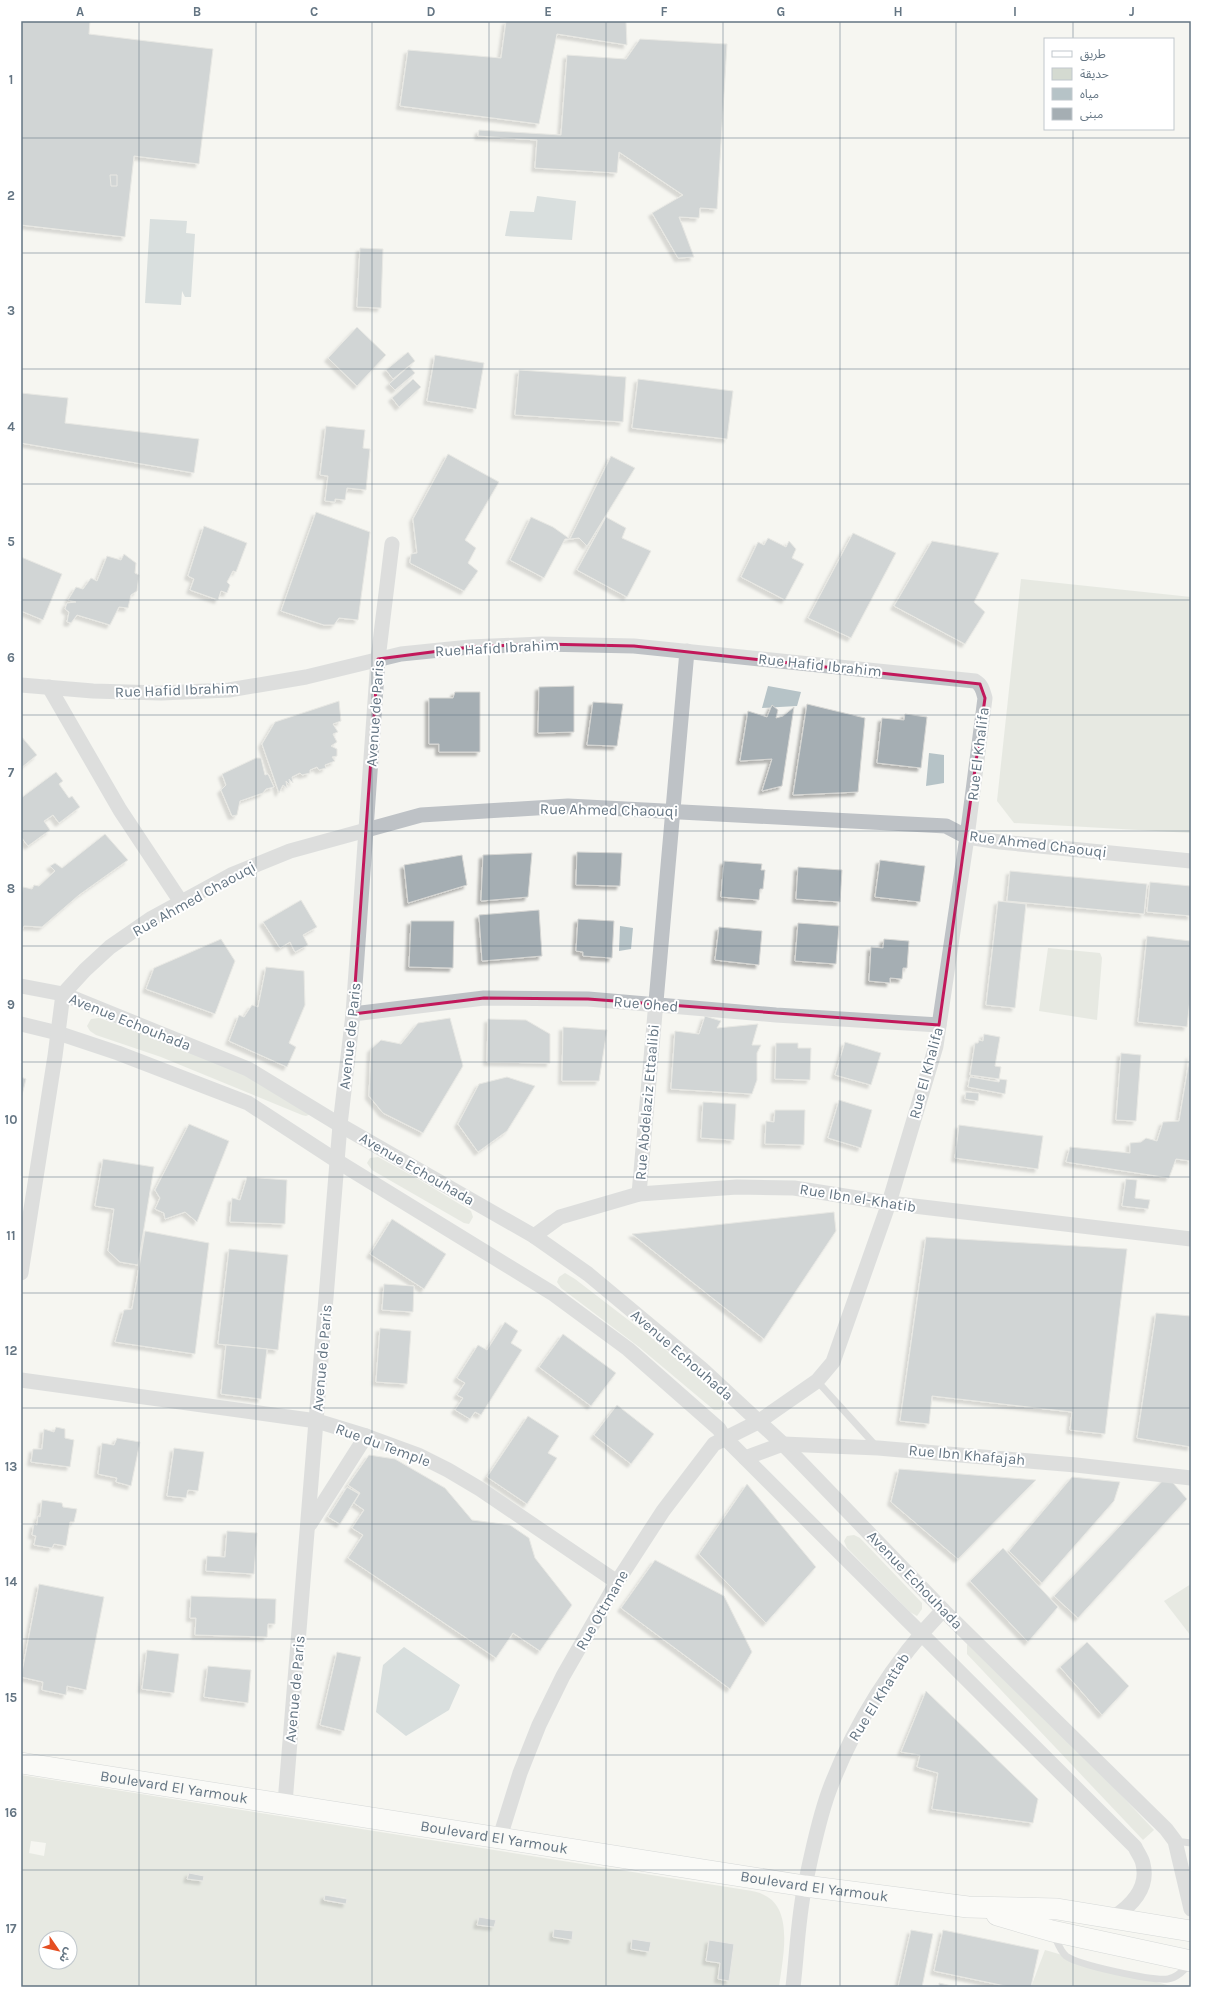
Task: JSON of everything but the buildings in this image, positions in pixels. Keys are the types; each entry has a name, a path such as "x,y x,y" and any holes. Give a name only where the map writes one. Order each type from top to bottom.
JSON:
{"main road":[{"name":"Boulevard El Yarmouk","path":"21,1763 285,1803 805,1886 968,1906 1057,1909 1114,1917 1191,1931"},
{"name":"Boulevard El Yarmouk","path":"968,1906 1052,1931 1191,1962"}],"street":[{"name":"Avenue de Paris","path":"285,1803 309,1527 340,1125 354,1014 378,659 392,544"},
{"name":"Rue Hafid Ibrahim","path":"21,685 93,691 161,693 229,690 306,677 401,654 463,648 542,644 634,646 975,681"},
{"name":"Rue Abdelaziz Ettaalibi","path":"639,1194 687,651"},
{"name":"Rue El Khalifa","path":"758,1422 817,1381 833,1362 889,1203 936,1046 967,837 985,698 980,684 975,681"},
{"path":"49,687 120,810 181,902"},
{"name":"Rue Ahmed Chaouqi","path":"63,994 85,970 110,947 152,918 254,864 290,851 420,815 568,806 946,826 967,837 1191,861"},
{"name":"Avenue Echouhada","path":"21,986 63,994 248,1069 340,1125 534,1236 588,1274 702,1369 783,1444 943,1610 1166,1829 1175,1841 1191,1910"},
{"path":"21,1273 63,994"},
{"name":"Rue Ohed","path":"354,1014 484,998 588,999 940,1025"},
{"name":"Avenue Echouhada","path":"21,1024 58,1033 118,1053 248,1103 552,1293 628,1349 719,1429 724,1437 1134,1847 1143,1863 1144,1880 1140,1892 1129,1907 1114,1917"},
{"name":"Rue Ibn el-Khatib","path":"534,1236 560,1218 639,1194 737,1187 794,1188 889,1203 1191,1239"},
{"name":"Rue du Temple","path":"21,1380 317,1422 366,1436 418,1455 448,1470 480,1489 617,1582"},
{"name":"Rue Ottmane","path":"500,1837 520,1773 539,1726 563,1676 617,1582 663,1511 714,1444 724,1437 758,1422"},
{"name":"Avenue de Paris","path":"309,1527 366,1436"},
{"name":"Rue Ibn Khafajah","path":"745,1458 783,1444 878,1448 1076,1465 1191,1478"},
{"name":"Rue El Khattab","path":"793,1987 805,1886 829,1791 847,1748 876,1695 921,1633 943,1610"}],"lane":[{"path":"817,1381 878,1448"},
{"path":"1175,1841 1191,1843"}],"highlighted area":[{"path":"542,644 634,646 980,684 985,698 939,1025 588,999 484,998 353,1014 378,659 470,647"}],"green space":[{"path":"1021,579 1191,597 1191,833 1014,823 997,801"},
{"path":"1048,948 1100,953 1102,958 1097,1020 1039,1011"},
{"path":"99,1018 169,1042 235,1069 311,1114 306,1116 302,1115 161,1057 96,1035 90,1031 87,1026 91,1019"},
{"path":"378,1157 471,1211 473,1217 469,1224 464,1223 372,1170 367,1163 370,1158"},
{"path":"565,1273 575,1279 653,1339 691,1371 720,1397 724,1404 720,1410 714,1410 639,1347 561,1288 557,1282 559,1277"},
{"path":"854,1535 860,1538 922,1603 922,1609 917,1616 910,1612 847,1548 844,1541 847,1536"},
{"path":"1191,1584 1191,1636 1164,1601"},
{"path":"970,1641 978,1643 1154,1830 1143,1840 967,1654 967,1645"},
{"path":"21,1775 753,1891 762,1894 774,1902 780,1912 783,1923 784,1950 779,1987 21,1987","holes":["31,1841 46,1843 44,1856 29,1853","189,1873 204,1876 203,1881 188,1879","325,1895 346,1898 346,1904 324,1901","479,1917 495,1920 494,1927 478,1925","554,1929 573,1931 553,1937","632,1939 650,1942 649,1952 631,1949","709,1941 734,1944 728,1980 720,1963 706,1961"]},
{"path":"1045,1950 1174,1987 1031,1987"}],"water":[{"path":"537,196 576,201 572,240 505,236 510,211 534,212"},
{"path":"150,219 187,221 186,233 195,234 191,297 185,297 182,291 181,305 145,303"},
{"path":"768,686 801,692 797,706 762,708"},
{"path":"929,753 944,755 944,783 926,786"},
{"path":"620,926 633,928 631,949 619,951"},
{"path":"404,1647 460,1685 449,1710 406,1736 376,1712 383,1665"}]}
